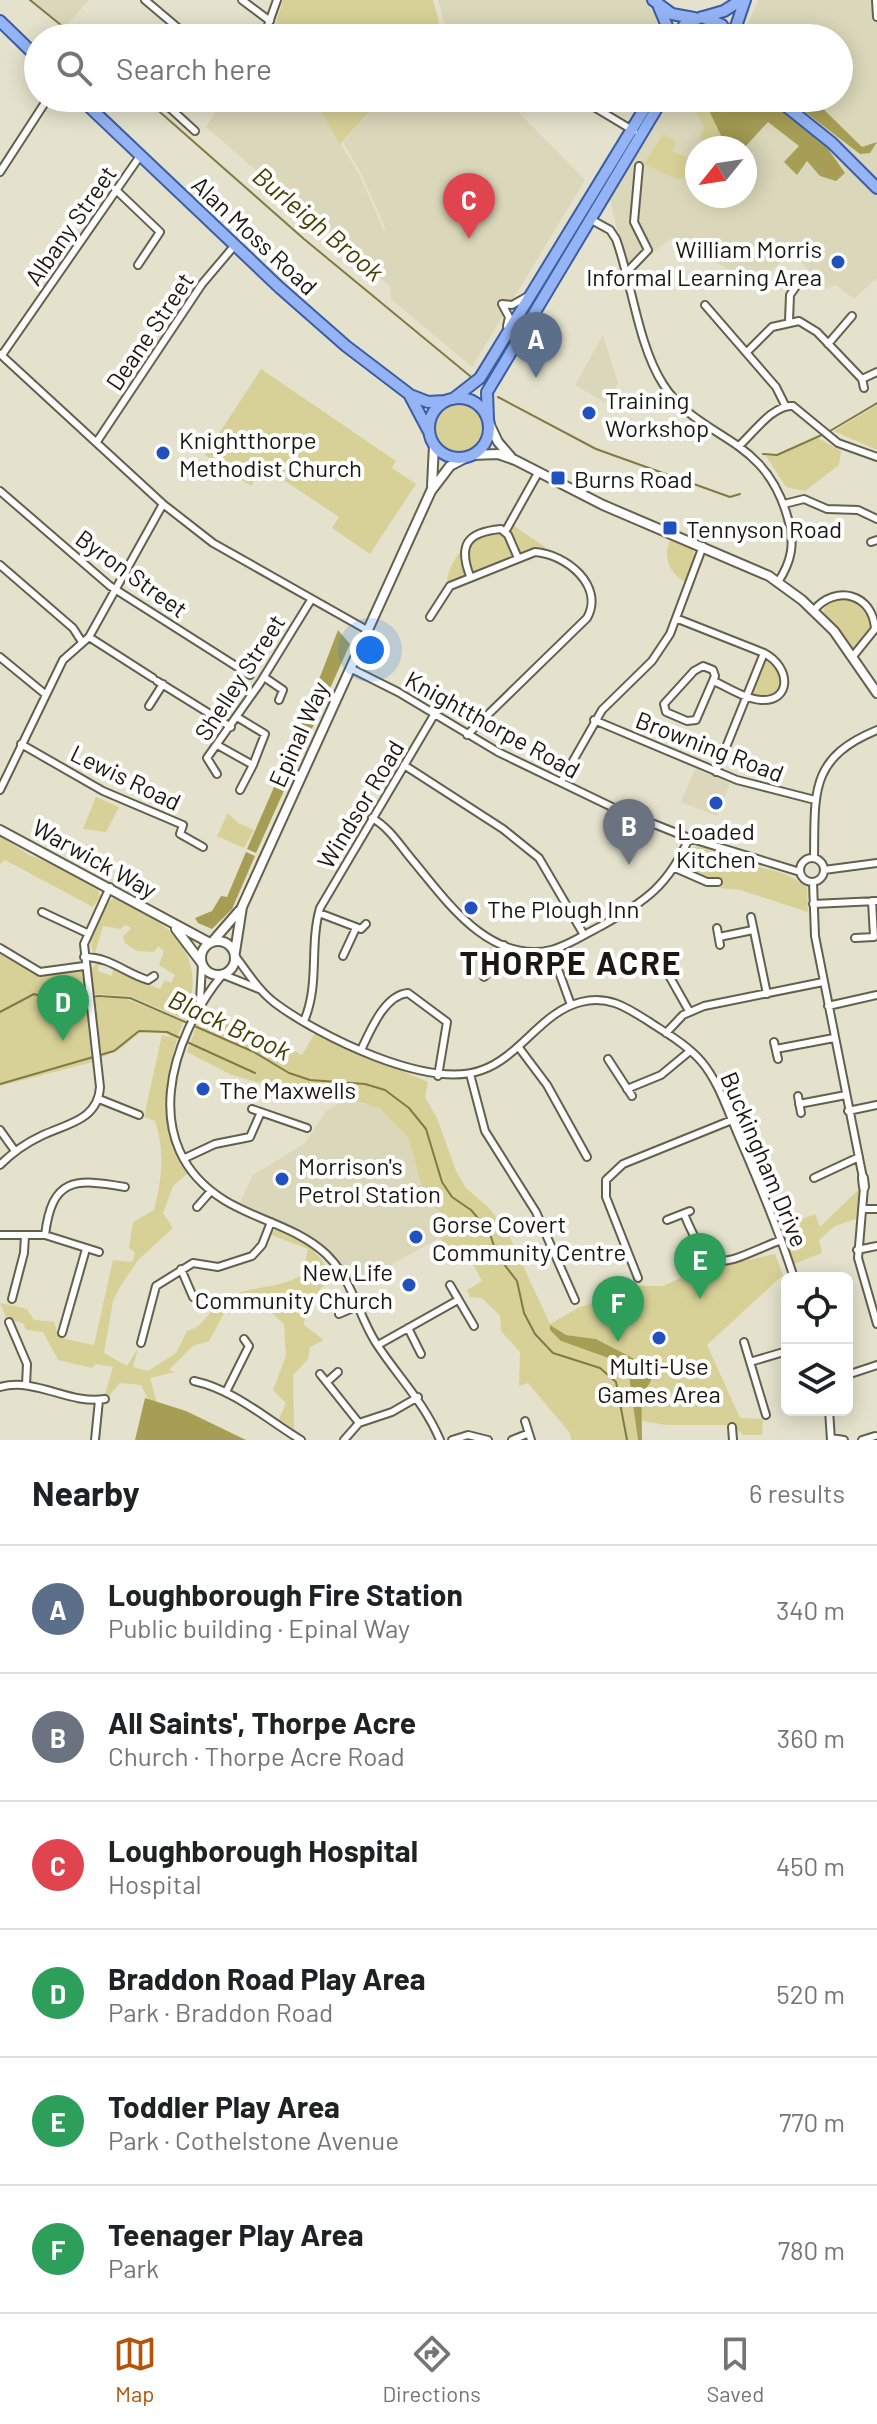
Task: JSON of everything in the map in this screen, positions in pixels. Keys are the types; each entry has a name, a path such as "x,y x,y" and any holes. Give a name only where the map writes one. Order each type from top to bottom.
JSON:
{"main road":[{"path":"685,24 724,11 743,0"},
{"path":"735,24 743,0"},
{"path":"656,3 678,16 719,24"},
{"path":"656,3 667,24"},
{"path":"0,21 24,44"},
{"name":"Alan Moss Road","path":"94,112 346,346 409,394 428,402 450,400"},
{"path":"645,112 636,132 590,219 487,392 487,441 471,456 452,458 434,445 428,430 434,412 474,386 579,212 636,132 652,112"},
{"path":"793,112 832,143 877,188"},
{"path":"579,212 590,219"},
{"name":"Alan Moss Road","path":"409,394 428,430"},
{"path":"450,400 473,401 488,421"}],"street":[{"path":"145,0 173,24"},
{"path":"242,0 270,21"},
{"path":"269,24 277,0"},
{"path":"876,0 877,17"},
{"path":"0,172 39,112"},
{"path":"174,112 195,131"},
{"path":"602,112 636,132"},
{"name":"Albany Street","path":"1,355 140,156"},
{"path":"627,272 648,250 634,222 633,203 639,166"},
{"path":"115,189 159,229 159,237 138,265"},
{"path":"590,219 614,234 662,383 683,408 740,445 769,476 784,504 793,543 789,561 778,582"},
{"name":"Deane Street","path":"98,440 202,284 235,245"},
{"path":"789,321 793,287"},
{"path":"496,351 509,321 502,304 512,305 530,295"},
{"path":"705,305 747,352 785,405 793,406 844,446 877,457"},
{"path":"715,315 721,309"},
{"path":"747,352 772,327 789,321 811,327 862,379 864,388"},
{"path":"828,344 851,321"},
{"path":"1,355 98,440 163,504 242,562 367,630"},
{"path":"862,379 877,372"},
{"path":"740,445 785,405"},
{"path":"488,421 498,442 515,460"},
{"name":"Epinal Way","path":"431,491 434,445"},
{"path":"471,456 498,454 515,460 658,530 703,546 778,582 814,610 854,655 877,693"},
{"name":"Epinal Way","path":"235,954 242,907 431,491 450,466 471,456"},
{"path":"505,532 538,473"},
{"name":"Byron Street","path":"0,491 117,590 250,675"},
{"path":"784,504 804,499 827,509 858,510 877,519"},
{"path":"0,790 67,653 86,639 117,590 163,504"},
{"path":"470,576 463,558 465,543 492,531 505,532"},
{"path":"505,532 518,558"},
{"path":"561,782 594,720 652,661 678,619 703,546"},
{"path":"423,610 431,616 446,589 470,576 518,558 545,553 574,570 591,588 593,606 587,618 467,735"},
{"path":"0,565 86,639 231,727"},
{"path":"814,610 821,602 842,594 862,600 869,607 875,629 854,655"},
{"name":"Shelley Street","path":"217,774 207,758 219,746 311,600"},
{"path":"678,619 764,653 781,664 784,683 781,691 768,700 749,697 714,681"},
{"path":"716,772 749,697 764,653"},
{"path":"0,657 45,694"},
{"name":"Knightthorpe Road","path":"350,668 398,692 467,735 614,808 689,838 800,872"},
{"path":"698,668 713,670 714,681 696,720 687,721 664,709 698,668"},
{"path":"264,677 283,690 279,700"},
{"path":"149,706 157,681"},
{"name":"Windsor Road","path":"304,1021 314,993 313,940 319,913 434,715"},
{"path":"237,717 265,734 240,790"},
{"name":"Browning Road","path":"594,720 716,772 815,800"},
{"path":"824,870 814,858 815,800 821,775 833,756 849,742 877,730"},
{"name":"Lewis Road","path":"21,744 103,791 153,809 183,825 180,834 203,847"},
{"path":"219,746 253,765"},
{"path":"404,765 503,829 539,858 584,935"},
{"path":"372,818 387,830 455,912 480,933 504,945 532,951 551,950 625,913 667,881 689,838"},
{"name":"Warwick Way","path":"0,830 110,887 169,923 212,942"},
{"path":"814,858 803,861 800,872 804,879 813,882 822,878 824,870"},
{"path":"824,870 877,863"},
{"path":"675,868 707,882 718,882"},
{"path":"813,882 823,982 864,1183 864,1209 857,1250 877,1324"},
{"path":"0,1165 15,1151 83,1118 99,1099 84,957 87,933 110,887"},
{"path":"813,904 874,901 876,937 855,938"},
{"name":"Epinal Way","path":"212,942 242,907"},
{"path":"42,912 87,933"},
{"path":"319,913 362,928 343,956"},
{"path":"751,917 767,994"},
{"name":"Warwick Way","path":"169,923 189,942 202,964"},
{"path":"717,928 720,941 753,930"},
{"path":"262,991 229,944 212,942 202,952 200,1001 173,1073 169,1097 173,1130 185,1158 211,1191 324,1252 344,1274 378,1345 418,1397 440,1440"},
{"path":"483,978 498,963 504,945"},
{"path":"0,948 40,972 84,966"},
{"path":"202,964 210,973 262,991 304,1021 408,1069 438,1076 470,1074 497,1064 520,1049 554,1015 571,1005 551,950"},
{"path":"200,1001 223,975 232,970 235,954"},
{"path":"658,956 689,1011"},
{"path":"84,957 111,961 132,975 148,980 154,976"},
{"path":"655,969 663,965"},
{"path":"666,1033 689,1011 823,982"},
{"path":"362,1048 392,1000 408,993 447,1022 438,1076"},
{"path":"828,1006 877,995"},
{"name":"Buckingham Drive","path":"571,1005 611,1001 666,1033 690,1051 712,1076 792,1272"},
{"path":"778,1059 775,1045 834,1038"},
{"path":"520,1049 547,1085 587,1157"},
{"path":"627,1089 661,1075 690,1051"},
{"path":"608,1059 609,1070 632,1096"},
{"path":"470,1074 485,1131 536,1212 573,1296 580,1289"},
{"path":"801,1113 799,1100 846,1095"},
{"path":"99,1099 136,1114 129,1123"},
{"path":"848,1111 877,1105"},
{"path":"252,1109 307,1128"},
{"path":"185,1158 215,1144 250,1137 261,1112"},
{"path":"638,1278 629,1266 606,1197 604,1187 610,1174 623,1164 732,1120"},
{"path":"0,1130 15,1151"},
{"path":"579,1143 587,1138"},
{"path":"814,1178 859,1157"},
{"path":"821,1164 825,1172"},
{"path":"45,1235 50,1205 63,1188 79,1182 116,1182 125,1187"},
{"path":"203,1204 211,1191"},
{"path":"864,1209 877,1209"},
{"path":"667,1220 687,1212 702,1253 713,1259 731,1259 781,1240"},
{"path":"146,1338 153,1289 181,1269 197,1263 226,1266 246,1259 259,1249 271,1222"},
{"path":"0,1235 45,1235 99,1252"},
{"path":"12,1299 10,1287 24,1253 25,1235"},
{"path":"857,1250 877,1246"},
{"path":"62,1333 86,1249"},
{"path":"181,1269 193,1297"},
{"path":"450,1285 474,1326"},
{"path":"378,1345 458,1300"},
{"path":"339,1314 349,1314 360,1305"},
{"path":"54,1319 65,1322"},
{"path":"9,1322 27,1364 26,1385"},
{"path":"408,1328 421,1348"},
{"path":"13,1333 22,1329"},
{"path":"226,1392 252,1345 244,1339"},
{"path":"744,1342 767,1410"},
{"path":"750,1362 781,1353"},
{"path":"853,1373 877,1365"},
{"path":"328,1381 338,1372"},
{"path":"320,1374 359,1423"},
{"path":"194,1381 226,1392 301,1440"},
{"path":"0,1387 26,1385 69,1396 102,1399 95,1440"},
{"path":"67,1405 69,1396"},
{"path":"344,1440 359,1423 392,1412 418,1397"},
{"path":"829,1416 831,1439 844,1440"},
{"path":"512,1440 529,1437 525,1421"},
{"path":"732,1427 733,1439 744,1438"},
{"path":"452,1440 468,1435 488,1440"},
{"path":"862,1440 875,1436"}],"shaded area":[{"path":"31,0 89,0 68,24 61,24"},
{"path":"283,0 433,0 439,24 276,24"},
{"path":"438,0 660,0 666,6 718,24 444,24"},
{"path":"758,0 877,0 877,278 854,299 836,285 827,289 791,252 757,285 672,238 627,272 608,190 634,112 853,112 853,24 748,24"},
{"path":"215,112 321,112 360,176 384,231 362,175 343,142 370,112 518,112 585,180 472,367 391,299 390,286 206,127"},
{"path":"321,112 369,112 340,144"},
{"path":"696,112 710,112 723,136 700,136 704,128"},
{"path":"710,112 789,112 821,139 845,173 836,181 820,176 807,161 797,175 784,162 799,146 768,122 755,136 721,136"},
{"path":"805,112 826,112 862,147 877,142 870,153 860,154"},
{"path":"663,134 676,142 672,151 685,156 685,178 676,179 644,164"},
{"path":"603,335 618,383 606,403 575,385"},
{"path":"261,369 396,461 392,468 416,484 370,554 332,528 339,517 264,467 251,486 205,455"},
{"path":"460,402 478,410 486,428 478,446 460,454 442,446 434,428 442,410"},
{"path":"877,405 877,450 834,431"},
{"path":"818,438 841,451 839,465 805,491 786,487 766,456 777,456"},
{"path":"510,523 545,547 545,553 535,552 455,583 447,580 454,561 467,545 484,534 505,531"},
{"path":"672,538 693,548 696,558 685,582 668,563 667,551"},
{"path":"830,597 862,600 875,629 854,655 823,611"},
{"path":"338,630 350,644 256,853 247,849 315,693 310,691 320,677"},
{"path":"764,653 784,670 781,691 768,700 749,697"},
{"path":"695,769 730,783 717,816 681,802"},
{"path":"96,797 119,807 106,832 83,829"},
{"path":"228,813 238,823 254,830 244,848 217,836"},
{"path":"0,836 31,856 59,866 97,887 100,897 93,907 5,860 0,864"},
{"path":"697,846 734,861 793,878 807,888 808,912 740,890 720,888 716,880 709,880 681,866 690,849"},
{"path":"246,852 255,856 232,909 212,929 198,923 195,918 212,911 221,896 227,897"},
{"path":"114,898 153,918 168,930 189,959 191,997 184,1019 130,996 92,994 90,971 98,961 106,962 99,963 98,971 112,976 113,969 109,968 113,965 125,975 160,989 165,980 171,983 175,975 159,965 164,951 158,946 154,952 137,951 125,943 123,937 131,928 125,925 121,929 103,926 95,953 92,950 96,921"},
{"path":"0,948 40,972 84,966 97,1061 0,1086"},
{"path":"93,998 124,998 183,1022 171,1061 166,1099 171,1136 188,1173 173,1186 163,1213 173,1228 138,1260 113,1301 104,1353 127,1366 138,1348 133,1367 148,1371 176,1353 187,1331 200,1325 217,1304 229,1296 283,1283 302,1275 308,1249 269,1234 276,1230 286,1233 311,1248 334,1278 318,1292 305,1318 304,1325 324,1340 310,1347 308,1359 293,1375 294,1429 279,1419 286,1403 273,1390 286,1356 284,1324 258,1301 247,1300 232,1306 221,1318 209,1341 193,1346 169,1370 175,1372 150,1378 157,1403 149,1400 141,1385 120,1383 109,1396 105,1394 113,1367 96,1364 92,1368 58,1360 43,1332 26,1330 23,1323 7,1320 0,1303 27,1309 34,1320 54,1322 58,1335 65,1339 94,1345 113,1260 132,1262 135,1253 129,1248 133,1222 154,1210 159,1188 160,1143 155,1121 144,1117 162,1035 174,1038 165,1033 140,1032 119,1050 102,1057"},
{"path":"210,1010 302,1055 315,1033 428,1082 425,1097 437,1118 456,1171 466,1188 488,1207 506,1229 550,1324 578,1308 638,1286 663,1286 693,1272 775,1254 781,1277 707,1345 740,1418 763,1419 762,1435 743,1435 732,1425 667,1425 642,1421 642,1396 648,1367 596,1339 566,1335 561,1341 610,1359 629,1376 638,1440 571,1440 570,1433 528,1383 519,1386 520,1352 501,1331 500,1316 482,1298 470,1297 467,1290 482,1281 466,1251 452,1258 440,1238 454,1230 455,1224 432,1205 423,1190 408,1137 380,1109 364,1103 306,1096 232,1075 187,1052 201,1014 207,1017"},
{"path":"343,1101 373,1105 396,1121 408,1137 423,1190 432,1205 455,1224 454,1230 356,1284 349,1281 324,1252 240,1202 253,1175 305,1143 326,1111"},
{"path":"860,1188 859,1218 835,1226 819,1240 822,1253 794,1264 781,1227 815,1214 820,1227"},
{"path":"550,1325 566,1335 596,1339 648,1366 652,1378 642,1398 642,1440 638,1440 629,1376 611,1359 561,1341 550,1330"},
{"path":"145,1398 186,1411 246,1440 135,1440"}],"waterway":[{"name":"Burleigh Brook","path":"30,0 60,24"},
{"name":"Burleigh Brook","path":"160,112 304,239 470,376"},
{"name":"Burleigh Brook","path":"498,397 596,449 730,497 740,494"},
{"name":"Burleigh Brook","path":"830,431 877,403"},
{"name":"Burleigh Brook","path":"763,454 777,455 824,434"},
{"name":"Black Brook","path":"0,1012 34,994 65,1003 98,996 130,998 254,1052 289,1073 310,1080 365,1084 385,1090 409,1108 426,1129 442,1182 452,1197 471,1210 489,1231 497,1255 517,1281 524,1313 535,1334 553,1353 600,1368 616,1382 627,1440"},
{"name":"Black Brook","path":"0,1084 114,1051 139,1031 167,1032 182,1039"},
{"name":"Black Brook","path":"187,1042 255,1073"}],"place":[{"name":"Loughborough Hospital","path":"469,239"},
{"name":"William Morris Informal Learning Area","path":"838,262"},
{"name":"Loughborough Fire Station","path":"536,378"},
{"name":"Training Workshop","path":"589,413"},
{"name":"Knightthorpe Methodist Church","path":"163,453"},
{"name":"Burns Road","path":"558,478"},
{"name":"Tennyson Road","path":"670,528"},
{"name":"Loaded Kitchen","path":"716,803"},
{"name":"All Saints', Thorpe Acre","path":"629,865"},
{"name":"The Plough Inn","path":"471,908"},
{"name":"Braddon Road Play Area","path":"63,1041"},
{"name":"The Maxwells","path":"203,1089"},
{"name":"Morrison's Petrol Station","path":"282,1179"},
{"name":"Gorse Covert Community Centre","path":"416,1237"},
{"name":"New Life Community Church","path":"409,1285"},
{"name":"Toddler Play Area","path":"700,1299"},
{"name":"Multi-Use Games Area","path":"659,1338"},
{"name":"Teenager Play Area","path":"618,1342"}],"district":[{"name":"THORPE ACRE","path":"571,962"}]}
